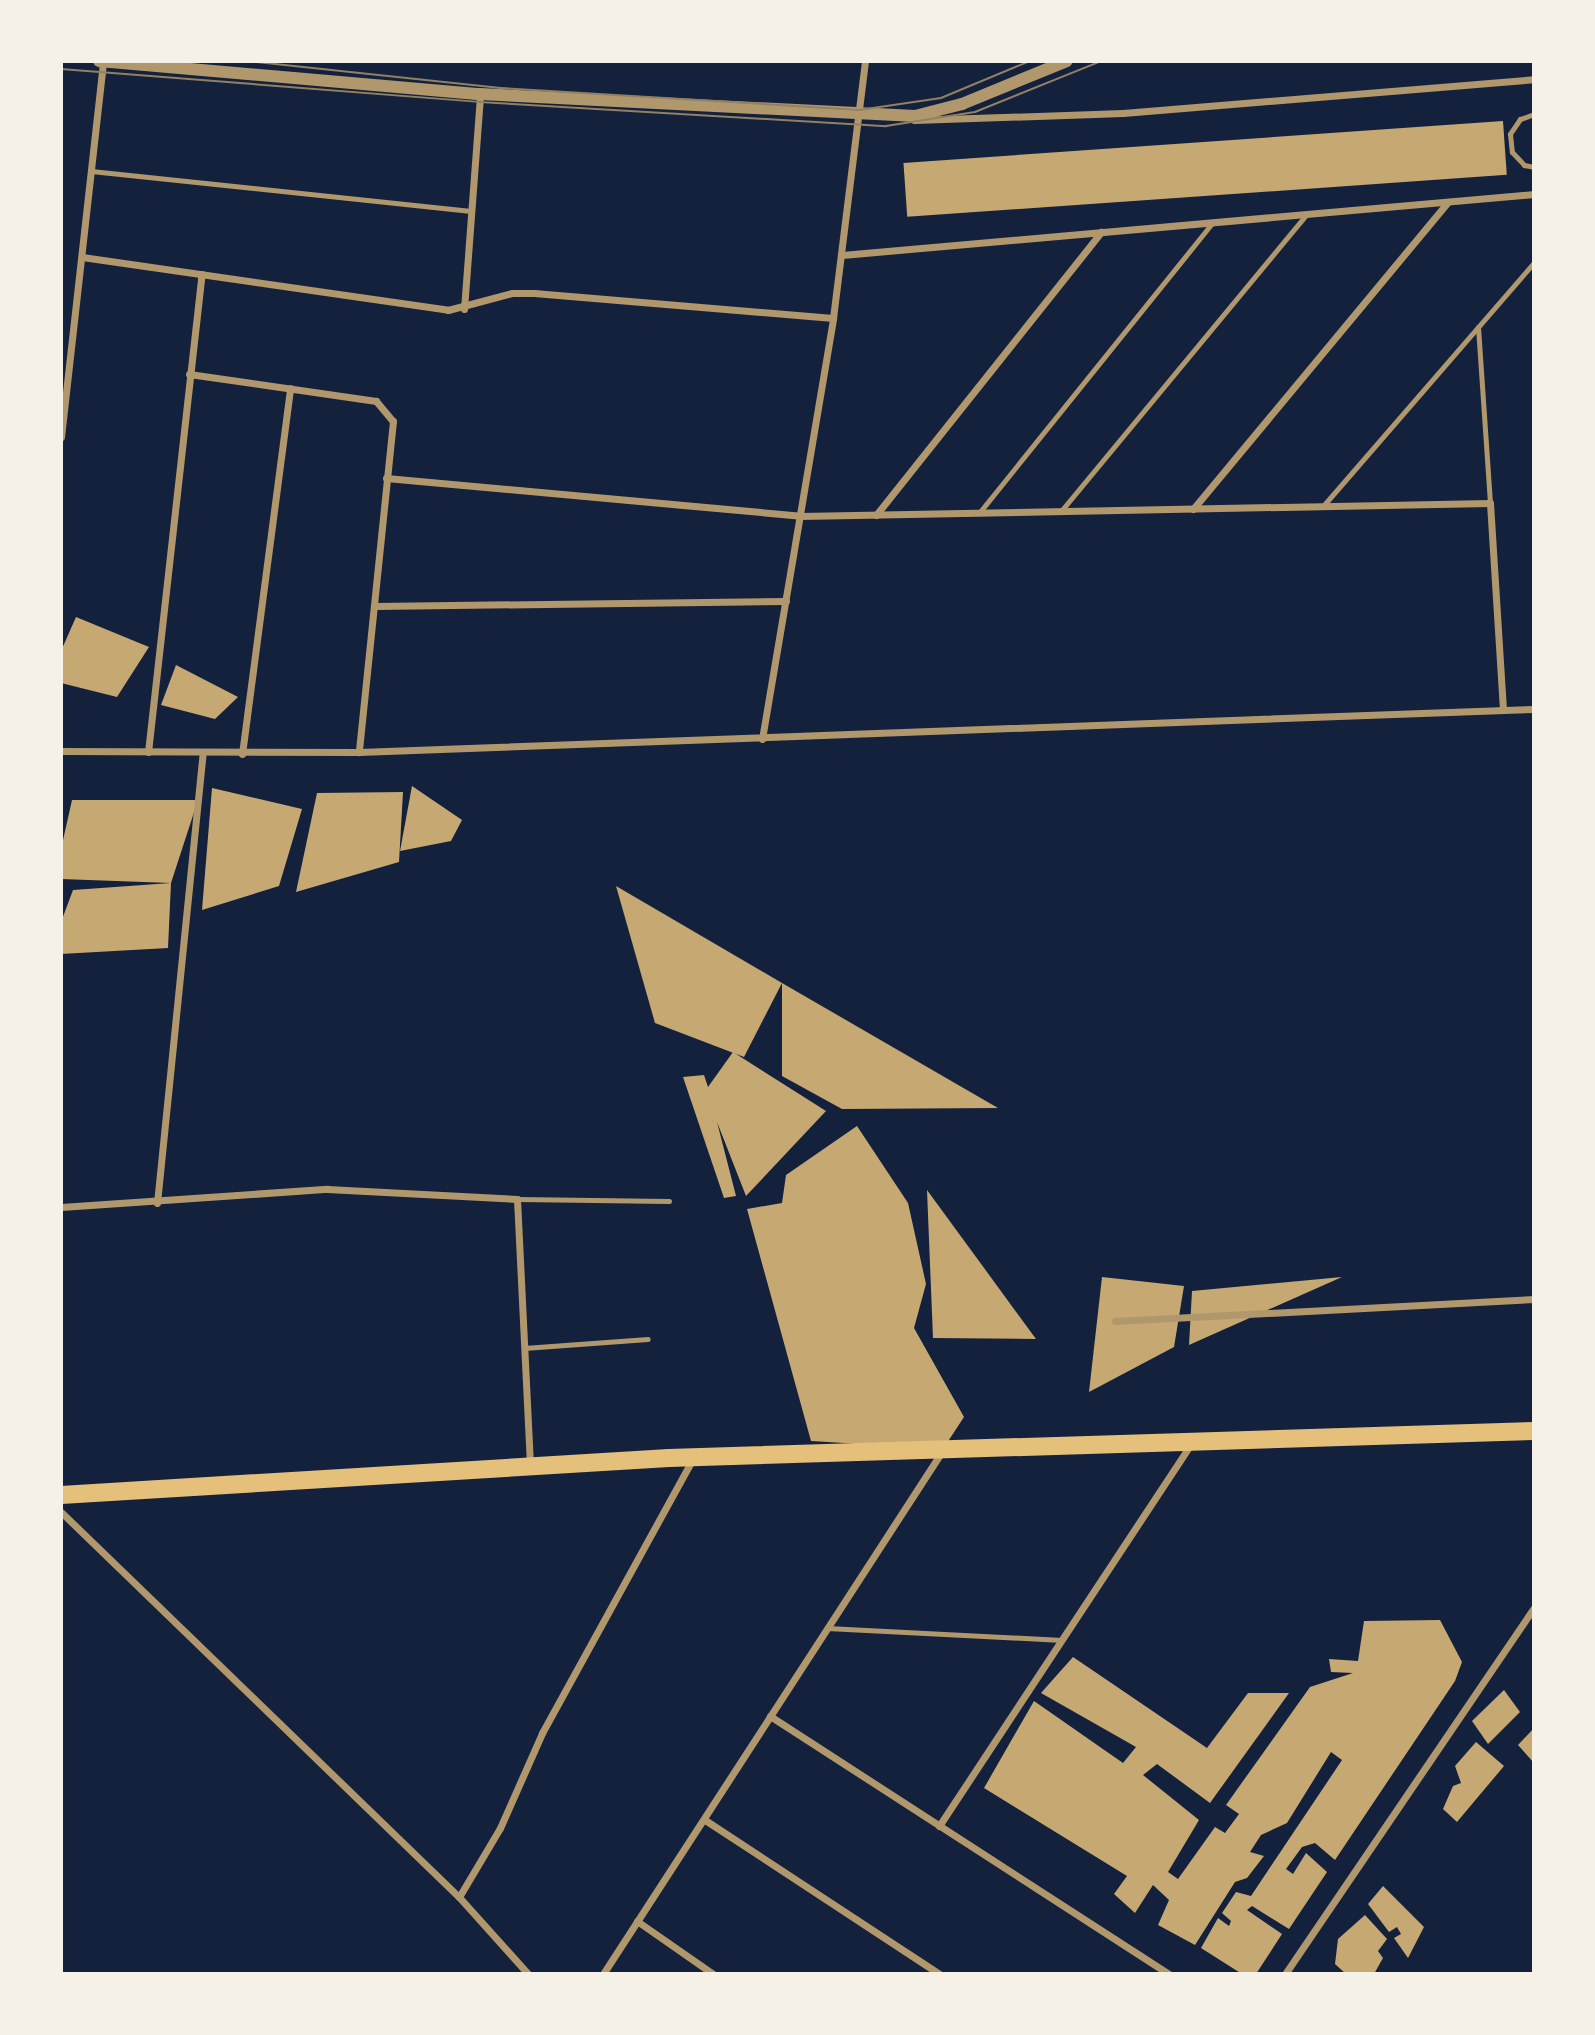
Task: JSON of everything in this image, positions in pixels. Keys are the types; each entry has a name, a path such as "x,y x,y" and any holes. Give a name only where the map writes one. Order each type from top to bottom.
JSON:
{"main road":[{"path":"61,1495 693,1458 1194,1440 1534,1432"}],"street":[{"path":"61,437 65,364 82,257 102,61 228,67 480,94 915,116 962,104 1067,61"},
{"path":"762,739 833,318 865,61"},
{"path":"858,113 932,122 1029,118 1534,79"},
{"path":"464,309 480,94"},
{"path":"842,255 1534,194"},
{"path":"1192,509 1448,202"},
{"path":"876,515 1101,232"},
{"path":"82,257 464,309 512,293 534,293 833,318"},
{"path":"148,752 202,274"},
{"path":"189,374 376,401 386,409 393,421 359,752"},
{"path":"242,754 290,388"},
{"path":"386,478 800,516 1490,503 1503,710"},
{"path":"375,606 786,601"},
{"path":"61,751 242,754 359,752 1534,709"},
{"path":"157,1203 203,753"},
{"path":"61,1207 157,1203 327,1189 517,1199 530,1466"},
{"path":"1115,1321 1534,1299"},
{"path":"939,1826 1194,1440"},
{"path":"603,1974 943,1450"},
{"path":"459,1897 500,1828 542,1733 693,1458"},
{"path":"61,1512 459,1897 528,1974"},
{"path":"1285,1974 1534,1608"},
{"path":"770,1716 1169,1974"},
{"path":"705,1820 939,1974"},
{"path":"637,1922 713,1974"}],"lane":[{"path":"1534,114 1520,119 1510,134 1512,152 1524,165 1534,167"},
{"path":"91,171 471,211"},
{"path":"1060,511 1307,214"},
{"path":"979,513 1213,222"},
{"path":"1323,506 1534,262"},
{"path":"1478,327 1490,503"},
{"path":"517,1199 669,1201"},
{"path":"524,1348 648,1339"},
{"path":"827,1628 1062,1640"}],"building":[{"path":"1503,121 1507,175 907,217 903,163"},
{"path":"76,617 149,647 117,697 61,683 61,651"},
{"path":"176,665 238,697 215,719 161,705"},
{"path":"412,786 462,820 451,841 400,851"},
{"path":"212,788 302,809 279,886 202,910"},
{"path":"403,792 399,862 296,892 317,793"},
{"path":"72,800 198,800 171,883 61,879 61,849"},
{"path":"171,883 168,948 61,954 61,922 73,890"},
{"path":"616,886 782,983 744,1057 655,1023"},
{"path":"782,983 998,1108 842,1109 782,1076"},
{"path":"733,1052 826,1111 746,1196 717,1122 736,1196 724,1198 683,1077 704,1075 708,1087"},
{"path":"857,1126 908,1203 926,1284 914,1328 964,1417 943,1449 811,1441 747,1209 782,1203 786,1175"},
{"path":"927,1190 1036,1339 933,1338"},
{"path":"1102,1277 1184,1286 1174,1347 1089,1392"},
{"path":"1342,1277 1189,1345 1192,1291"},
{"path":"1440,1620 1462,1662 1455,1681 1335,1860 1315,1843 1302,1847 1286,1869 1293,1874 1306,1853 1327,1872 1289,1929 1252,1906 1247,1910 1282,1934 1256,1974 1242,1974 1201,1948 1218,1918 1229,1926 1231,1921 1222,1913 1236,1892 1251,1896 1342,1760 1331,1752 1287,1823 1261,1835 1250,1852 1264,1856 1247,1878 1235,1882 1195,1945 1158,1925 1169,1900 1153,1885 1135,1913 1114,1894 1127,1876 984,1788 1034,1701 1123,1763 1136,1747 1041,1693 1073,1657 1207,1748 1248,1693 1289,1693 1210,1803 1157,1764 1143,1775 1199,1820 1168,1872 1178,1879 1215,1827 1225,1833 1239,1814 1226,1805 1310,1687 1353,1673 1331,1672 1329,1659 1358,1661 1364,1621"},
{"path":"1504,1690 1520,1712 1488,1744 1472,1721"},
{"path":"1534,1728 1534,1763 1518,1745"},
{"path":"1476,1742 1504,1766 1457,1822 1443,1809 1453,1786 1461,1783 1455,1766"},
{"path":"1383,1886 1424,1927 1408,1958 1394,1938 1401,1934 1397,1927 1389,1932 1368,1904"},
{"path":"1365,1915 1387,1939 1378,1951 1383,1958 1374,1974 1346,1974 1335,1964 1338,1939"}],"tram line":[{"path":"247,61 501,88 859,110 941,98 1030,61"},
{"path":"61,69 479,102 886,126 975,112 1101,61"}]}
